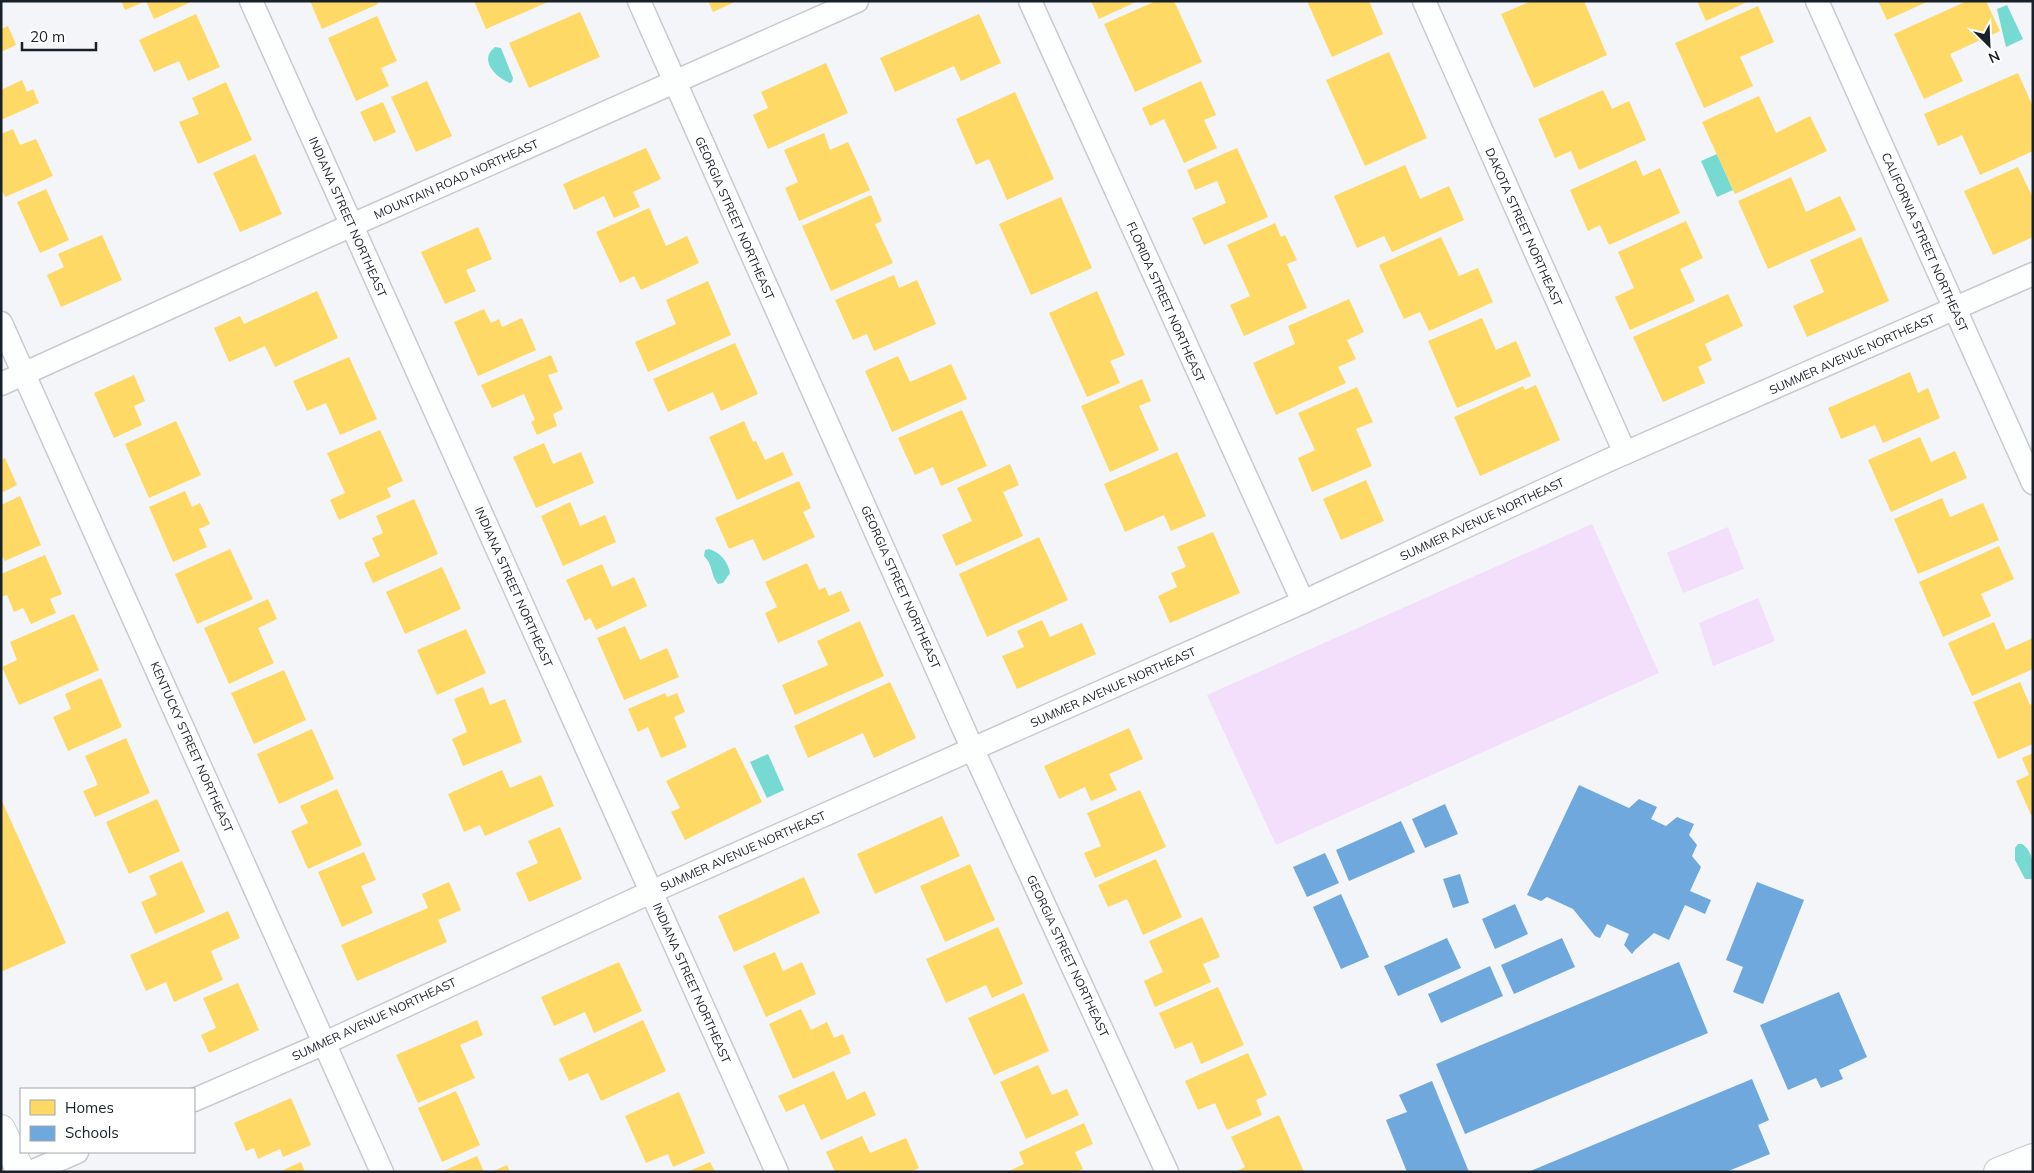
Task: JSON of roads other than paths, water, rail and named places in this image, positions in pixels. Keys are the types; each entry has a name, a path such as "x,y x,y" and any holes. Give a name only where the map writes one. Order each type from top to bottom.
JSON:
{"main road":[{"path":"1,1129 21,1172"},
{"path":"1998,1172 2033,1158"}],"street":[{"name":"INDIANA STREET NORTHEAST","path":"251,1 778,1172"},
{"name":"GEORGIA STREET NORTHEAST","path":"639,1 973,750 1167,1172"},
{"name":"MOUNTAIN ROAD NORTHEAST","path":"1,384 352,224 857,1"},
{"name":"FLORIDA STREET NORTHEAST","path":"1030,1 1303,602"},
{"name":"DAKOTA STREET NORTHEAST","path":"1424,1 1625,453"},
{"name":"CALIFORNIA STREET NORTHEAST","path":"1817,1 2033,483"},
{"name":"SUMMER AVENUE NORTHEAST","path":"195,1100 324,1043 651,892 1303,602 1625,453 2033,274"},
{"name":"KENTUCKY STREET NORTHEAST","path":"1,323 382,1172"},
{"path":"31,1172 75,1153"}],"water":[{"path":"2007,5 2023,39 2006,47 1997,9"},
{"path":"495,47 501,48 513,78 510,83 499,77 491,68 488,57"},
{"path":"1717,154 1733,190 1717,197 1701,161"},
{"path":"709,549 720,555 727,565 730,573 723,583 718,584 704,556 705,550"},
{"path":"768,754 784,790 767,798 750,762"},
{"path":"2018,844 2026,847 2031,855 2033,879 2025,879 2015,860 2015,848"}]}
